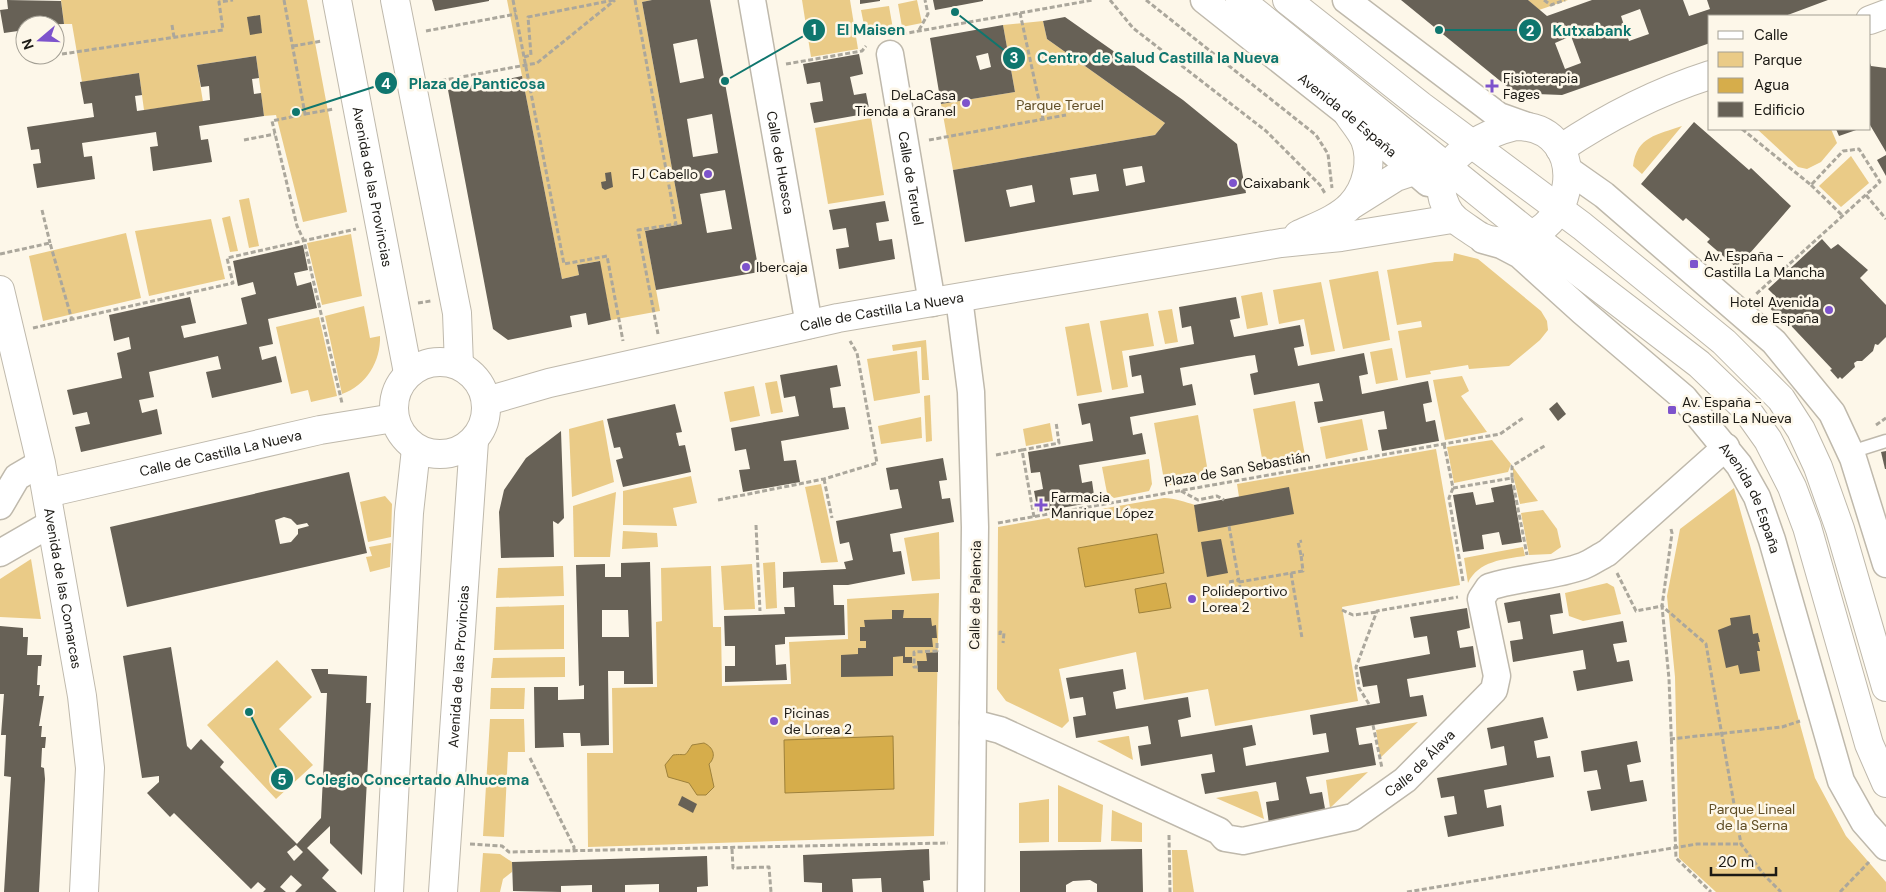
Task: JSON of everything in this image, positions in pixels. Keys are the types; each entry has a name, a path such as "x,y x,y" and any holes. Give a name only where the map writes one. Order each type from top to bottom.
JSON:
{"main road":[{"name":"Avenida de las Provincias","path":"337,0 397,307 408,373"},
{"path":"395,0 457,313 459,365"},
{"name":"Avenida de España","path":"1240,0 1532,236 1699,364 1746,409 1768,440 1792,488 1807,526 1869,744 1886,783"},
{"path":"1287,0 1559,211 1582,226 1724,342 1781,399 1801,430 1818,467 1840,529 1886,687"},
{"path":"1871,20 1886,14"},
{"path":"1564,159 1599,123 1688,82 1708,76"},
{"path":"1344,210 1367,176 1369,158 1365,139 1348,114"},
{"path":"1447,207 1442,183 1448,167 1472,144 1499,129 1527,126 1550,135 1564,159 1567,191 1559,211 1548,226 1532,236 1508,242 1484,240"},
{"name":"Calle de Castilla La Nueva","path":"1281,243 1344,210 1396,177 1414,171 1448,167"},
{"name":"Calle de Castilla La Nueva","path":"487,401 549,383 838,318 1281,243 1341,237 1447,207"},
{"name":"Avenida de España","path":"1447,207 1484,240"},
{"name":"Avenida de las Comarcas","path":"0,290 41,463 82,696 90,768 84,892"},
{"path":"442,361 459,365 478,380 487,401 485,423 474,441 457,453 436,455 416,449 402,436 394,418 395,394 408,373 423,364 442,361"},
{"name":"Calle de Castilla La Nueva","path":"47,493 347,426 394,418"},
{"name":"Avenida de las Provincias","path":"443,892 474,441"},
{"path":"389,892 409,513 416,449"}],"street":[{"name":"Calle de Huesca","path":"752,0 809,325"},
{"name":"Avenida de España","path":"1204,0 1348,114 1414,171 1447,207"},
{"path":"1346,0 1499,116 1527,126"},
{"name":"Calle de Teruel","path":"886,43 906,144 932,303"},
{"path":"1564,159 1774,342 1832,413 1851,452 1885,555"},
{"name":"Avenida de España","path":"1484,240 1501,245 1526,261 1684,398 1739,465 1757,498 1772,540 1841,781 1864,822 1877,855"},
{"name":"Calle de Palencia","path":"959,298 971,392 976,528 971,892"},
{"name":"Calle de Álava","path":"973,723 1000,730 1218,831 1225,838 1242,841 1353,817 1405,780 1494,690 1497,676 1481,599 1489,587 1513,579 1561,573 1585,565 1607,553 1726,447"},
{"path":"0,506 17,477 41,463"},
{"path":"0,553 52,523"}],"lane":[{"path":"1851,452 1886,441"}],"path":[{"path":"65,54 223,30 219,2 233,0"},
{"path":"284,0 305,114 272,121 298,226 304,241 347,426"},
{"path":"513,0 564,264 607,256 628,365"},
{"path":"524,57 531,55 528,17 614,0"},
{"path":"412,86 537,63 614,0"},
{"path":"635,0 676,224 638,230 662,357"},
{"path":"919,31 928,14 925,0"},
{"path":"765,67 862,51 919,31 1093,0"},
{"path":"1110,0 1133,28 1266,131 1344,210"},
{"path":"1146,0 1316,136 1328,154 1332,193 1344,210"},
{"path":"1544,0 1551,5 1565,0"},
{"path":"1020,13 1043,119"},
{"path":"402,36 516,14"},
{"path":"172,25 174,37"},
{"path":"906,144 1066,115"},
{"path":"1743,130 1811,185 1843,216"},
{"path":"244,140 275,134"},
{"path":"1729,303 1756,294 1880,182 1859,149 1843,151 1811,185"},
{"path":"1866,195 1886,219"},
{"path":"42,210 72,320"},
{"path":"10,334 233,283 227,258 381,223"},
{"path":"0,254 50,243"},
{"path":"397,307 432,300 457,313"},
{"path":"718,500 824,479 877,463 857,353 838,318"},
{"name":"Plaza de San Sebastián","path":"976,528 1500,434 1524,418"},
{"path":"1013,452 1059,444 1056,422"},
{"path":"1444,444 1452,488 1448,498 1464,586"},
{"path":"1531,577 1512,478 1512,466 1546,445"},
{"path":"1022,450 1034,517"},
{"path":"1452,488 1512,478"},
{"path":"824,479 832,518"},
{"path":"1180,491 1198,500 1217,496 1224,500"},
{"path":"1658,507 1667,518 1672,533 1662,606 1669,679 1676,858 1711,892"},
{"path":"756,525 760,612"},
{"path":"1230,526 1240,587"},
{"path":"1229,582 1303,571 1302,555 1298,542 1302,541"},
{"path":"1607,553 1636,611 1662,606"},
{"path":"1291,573 1302,638"},
{"path":"1342,610 1353,615 1466,596"},
{"path":"1662,606 1706,644 1741,844 1781,892"},
{"path":"1369,704 1359,688 1356,667 1377,611"},
{"path":"918,667 914,667 914,652 937,651 937,643"},
{"path":"1670,739 1722,735 1782,727 1822,713"},
{"path":"1372,725 1380,768 1405,780"},
{"path":"530,758 574,847 574,853"},
{"path":"1164,828 1169,833 1170,892"},
{"path":"446,842 502,846 509,852 574,853 972,843"},
{"path":"1407,892 1697,844 1741,844"},
{"path":"732,849 733,868 769,867 770,892"},
{"path":"1840,892 1877,855"}],"green space":[{"path":"61,0 307,0 347,212 303,222 276,115 264,116 256,56 197,65 203,102 144,110 139,73 82,82 72,24 65,24 65,15 63,15"},
{"path":"507,0 652,0 642,2 682,224 645,231 660,311 611,320 599,261 577,265 579,275 562,279"},
{"path":"802,0 850,0 858,49 811,57"},
{"path":"917,0 922,23 902,27 898,4"},
{"path":"1528,0 1568,0 1539,10"},
{"path":"889,6 893,29 871,32 864,25 861,10"},
{"name":"Parque Teruel","path":"1043,21 1047,39 1165,123 1155,135 953,170 941,104 1015,92 1003,25"},
{"path":"871,118 884,195 828,204 815,128"},
{"path":"1682,126 1642,174 1633,166 1639,148 1650,138"},
{"path":"1758,130 1831,130 1837,143 1821,162 1807,169 1798,167"},
{"path":"1851,156 1869,183 1841,207 1819,186"},
{"path":"249,198 259,246 249,248 239,200"},
{"path":"230,216 238,251 230,252 222,218"},
{"path":"211,219 225,279 149,296 135,231"},
{"path":"126,233 141,298 43,321 29,256"},
{"path":"351,234 362,296 322,305 307,243"},
{"path":"1454,253 1478,259 1541,311 1547,321 1548,330 1540,340 1509,366 1469,369 1468,365 1430,371 1431,374 1406,378 1398,331 1422,327 1421,321 1397,325 1387,270 1453,261"},
{"path":"1378,271 1390,340 1343,349 1329,280"},
{"path":"1321,282 1335,351 1311,355 1304,319 1279,324 1273,290"},
{"path":"1262,292 1268,325 1247,329 1241,296"},
{"path":"364,306 370,338 380,336 378,354 365,379 351,390 342,394 325,316"},
{"path":"1172,309 1178,342 1165,344 1158,311"},
{"path":"1148,313 1154,346 1122,351 1128,387 1112,390 1100,321"},
{"path":"319,317 337,396 311,402 308,390 291,394 276,327"},
{"path":"1089,323 1102,392 1077,396 1065,327"},
{"path":"926,340 929,380 922,380 921,347 893,351 892,345"},
{"path":"1392,348 1398,380 1376,384 1370,352"},
{"path":"917,351 920,393 874,401 867,359"},
{"path":"1462,376 1469,391 1461,396 1487,432 1445,440 1433,380"},
{"path":"777,381 783,412 771,414 765,383"},
{"path":"754,386 760,416 730,422 724,392"},
{"path":"930,395 932,441 926,442 924,396"},
{"path":"1295,401 1306,461 1264,469 1253,409"},
{"path":"1198,415 1209,478 1165,486 1154,423"},
{"path":"921,417 922,438 881,444 878,426"},
{"path":"1362,419 1368,450 1326,459 1320,427"},
{"path":"603,420 614,482 572,497 569,429"},
{"path":"1050,423 1053,441 1026,446 1023,429"},
{"path":"1492,440 1511,464 1508,472 1454,483 1447,447"},
{"name":"Polideportivo Lorea 2","path":"1436,449 1460,585 1342,607 1358,701 1215,726 1208,689 1144,700 1136,652 1059,669 1069,721 1062,728 1006,701 997,689 998,527 1164,498 1176,499 1195,505 1210,504 1239,497 1237,484"},
{"path":"1149,459 1152,484 1149,491 1114,498 1107,493 1102,467"},
{"path":"1513,467 1538,501 1520,504"},
{"path":"691,476 697,503 673,508 677,526 623,525 623,491"},
{"path":"821,484 838,562 821,563 805,487"},
{"name":"Parque Lineal de la Serna","path":"1734,488 1815,778 1846,836 1886,882 1886,892 1716,892 1679,858 1675,677 1667,596 1680,529"},
{"path":"616,492 610,557 574,557 573,506"},
{"path":"385,496 392,504 391,537 368,542 360,502"},
{"path":"1543,510 1557,529 1561,547 1551,554 1529,555 1521,513"},
{"path":"623,531 657,533 658,547 622,549"},
{"path":"939,532 940,579 912,581 904,538"},
{"path":"391,543 390,567 370,572 366,557 372,556 369,547"},
{"path":"1523,547 1525,556 1492,562 1478,570 1468,583 1464,558"},
{"path":"31,559 41,619 0,617 0,579"},
{"path":"775,562 777,608 766,609 763,563"},
{"path":"752,564 755,609 724,610 721,566"},
{"path":"563,566 564,596 496,598 498,568"},
{"name":"Picinas de Lorea 2","path":"711,566 713,627 721,627 722,686 791,684 789,642 848,639 847,599 939,593 934,836 588,847 587,753 613,753 612,688 657,687 656,622 662,621 661,568"},
{"path":"1607,583 1614,587 1621,614 1583,621 1569,616 1565,593"},
{"path":"564,605 564,649 494,650 496,607"},
{"path":"565,657 565,677 491,678 493,658"},
{"path":"277,660 312,697 279,729 313,765 276,799 207,725"},
{"path":"491,688 525,688 524,709 490,709"},
{"path":"490,719 524,719 525,752 508,752 504,837 483,836"},
{"path":"1418,722 1380,758 1376,730"},
{"path":"1128,736 1133,760 1097,741"},
{"path":"1368,772 1330,808 1326,780"},
{"path":"1058,785 1103,805 1101,842 1058,842"},
{"path":"1256,791 1258,792 1264,819 1216,798"},
{"path":"1049,799 1049,842 1019,843 1019,803"},
{"path":"1112,810 1142,823 1142,842 1111,841"},
{"path":"1172,850 1187,850 1194,892 1173,892"},
{"path":"483,853 500,854 512,862 512,872 503,879 500,892 480,892"}],"water":[{"path":"1157,534 1164,573 1085,587 1078,548"},
{"path":"1166,583 1171,608 1139,613 1135,589"},
{"path":"893,736 894,789 785,793 784,740"},
{"path":"704,743 713,752 713,758 709,764 714,787 706,795 697,795 689,783 668,777 665,765 673,755 685,754 692,745"}],"building":[{"path":"7,0 61,1 63,15 15,15 15,31 4,33 0,10 8,9"},
{"path":"432,0 489,0 489,1 435,11"},
{"path":"652,0 710,0 759,272 656,290 645,231 682,224 642,2","holes":["697,39 704,78 680,83 673,44","712,114 718,153 693,157 687,119","725,190 732,229 707,233 700,194"]},
{"path":"860,0 880,0 880,1 860,4"},
{"path":"933,0 983,0 983,1 935,10"},
{"path":"1401,0 1528,0 1547,16 1592,0 1683,0 1689,16 1710,9 1707,0 1828,0 1788,15 1708,15 1708,44 1562,95 1515,93","holes":["1640,9 1649,34 1629,41 1621,16","1571,36 1581,63 1565,69 1555,43"]},
{"path":"260,15 262,33 250,35 247,17"},
{"path":"1065,17 1183,100 1237,144 1246,193 965,242 953,170 1155,135 1165,123 1047,39 1043,21","holes":["1142,166 1145,182 1126,186 1123,169","1096,174 1099,191 1073,195 1070,178","1032,185 1035,202 1010,207 1006,190"]},
{"path":"1003,25 1015,92 941,104 930,38","holes":["988,53 991,67 980,70 976,56"]},
{"path":"859,54 863,74 850,77 854,95 866,93 870,113 814,123 810,103 823,101 820,82 807,84 803,64"},
{"path":"256,56 259,78 252,79 254,94 261,93 264,116 199,126 201,140 208,139 212,162 153,171 150,147 158,146 156,132 82,143 84,157 92,156 95,179 37,188 33,164 41,163 39,149 31,150 27,127 94,117 92,103 84,104 80,82 139,73 142,95 135,96 137,111 144,110 210,100 209,86 201,87 197,65"},
{"path":"1871,66 1886,68 1886,152 1871,127"},
{"path":"522,76 562,279 579,275 577,265 600,261 611,320 588,325 586,313 570,316 572,327 508,340 493,329 448,90 476,84 477,91 495,87 494,82"},
{"path":"1694,122 1749,170 1751,168 1791,206 1737,268 1707,242 1710,239 1686,218 1683,221 1641,184"},
{"path":"1836,130 1856,130 1839,136"},
{"path":"1886,155 1886,176 1877,160"},
{"path":"611,172 613,187 605,190 602,188 601,182 606,181 605,173"},
{"path":"885,201 889,221 876,223 879,241 892,239 895,259 839,269 836,249 849,247 846,228 833,230 829,210"},
{"name":"Hotel Avenida de España","path":"1822,239 1831,249 1838,244 1868,270 1860,278 1886,305 1886,337 1878,345 1875,344 1873,351 1862,361 1854,363 1855,367 1842,379 1840,377 1838,379 1830,370 1832,369 1779,313 1776,315 1769,307 1776,297 1768,289"},
{"path":"303,245 308,270 294,273 297,286 311,282 317,308 268,319 273,344 259,347 262,360 276,356 282,382 212,398 206,372 221,369 218,356 149,372 154,397 139,400 142,413 157,409 162,434 81,452 75,427 90,424 87,412 73,415 67,390 122,378 117,353 131,349 129,337 114,341 109,315 190,297 196,323 181,326 184,338 247,324 241,298 256,294 253,282 238,286 233,261"},
{"path":"1236,297 1240,318 1230,320 1234,337 1300,325 1304,346 1294,348 1298,366 1364,353 1368,374 1359,376 1362,394 1428,381 1432,402 1423,404 1426,422 1435,420 1439,441 1382,451 1378,430 1387,429 1384,411 1318,423 1314,402 1323,401 1319,383 1254,395 1250,374 1258,372 1255,355 1247,356 1180,368 1183,386 1192,384 1196,405 1130,417 1133,435 1142,433 1146,454 1079,465 1082,483 1092,481 1095,502 1038,512 1034,491 1043,489 1040,472 1031,473 1028,452 1093,441 1090,423 1082,425 1078,404 1144,393 1141,375 1132,377 1129,356 1194,344 1191,326 1182,328 1179,307"},
{"path":"837,365 841,386 830,388 833,408 845,407 849,429 781,441 784,461 796,460 800,482 743,492 739,470 750,469 746,449 735,451 731,428 799,416 795,396 784,398 780,375"},
{"path":"1557,402 1566,414 1558,421 1549,409"},
{"path":"675,404 682,432 676,433 679,446 685,445 691,472 623,487 616,460 623,458 620,447 614,448 607,419"},
{"path":"561,431 564,518 558,524 553,521 554,557 501,558 499,512 504,490 526,458"},
{"path":"1886,451 1886,469 1885,469 1881,452"},
{"path":"943,458 947,480 939,481 942,499 950,498 954,522 890,534 893,552 901,551 905,574 848,585 833,585 834,605 844,605 845,635 785,637 785,644 775,645 776,665 786,664 787,680 725,682 725,666 735,666 735,646 725,646 724,616 785,614 784,607 795,607 794,587 783,588 783,572 846,569 844,562 853,560 849,542 840,544 836,521 902,508 898,489 890,490 886,468"},
{"path":"349,472 367,553 127,607 110,527","holes":["284,517 291,519 297,525 307,523 309,526 298,529 298,534 291,542 280,544 275,520"]},
{"path":"1512,484 1522,542 1502,545 1499,532 1482,535 1484,549 1463,552 1453,495 1473,492 1476,505 1494,502 1491,488"},
{"path":"1289,487 1294,514 1198,532 1194,505"},
{"path":"1221,539 1228,573 1207,577 1201,542"},
{"path":"650,562 653,684 624,684 624,671 608,671 609,745 581,746 580,733 563,733 564,747 535,748 534,687 558,687 558,700 584,699 584,685 579,686 576,565 605,564 605,577 621,577 621,563","holes":["602,610 628,610 629,637 602,637"]},
{"path":"1560,593 1563,613 1550,615 1553,634 1623,621 1627,642 1613,644 1617,662 1629,660 1633,681 1577,691 1573,671 1586,669 1583,650 1513,662 1510,641 1523,639 1520,621 1508,623 1504,603"},
{"path":"1467,608 1470,628 1457,631 1460,648 1473,646 1476,667 1407,679 1410,697 1423,695 1427,716 1356,728 1359,745 1372,743 1376,765 1306,777 1310,794 1322,792 1326,814 1269,824 1266,802 1279,800 1276,782 1205,794 1201,774 1215,772 1212,754 1141,766 1138,746 1151,744 1148,726 1076,738 1073,717 1086,715 1083,697 1070,699 1066,678 1123,669 1126,689 1113,692 1116,709 1188,697 1191,717 1178,720 1181,737 1252,725 1256,745 1243,748 1246,766 1329,752 1326,733 1313,735 1310,715 1380,703 1377,685 1363,687 1359,667 1430,654 1427,636 1414,638 1410,617"},
{"path":"892,610 904,610 903,618 931,618 932,626 936,625 937,638 932,638 933,647 905,647 905,657 912,657 912,663 903,663 903,656 893,657 893,676 841,677 841,655 858,654 858,648 866,648 866,641 860,641 860,627 865,627 864,620 892,619"},
{"path":"1750,615 1753,634 1758,633 1760,642 1758,642 1760,651 1757,651 1760,671 1740,674 1738,665 1726,668 1718,630 1731,625 1730,618"},
{"path":"0,626 23,628 23,637 28,637 27,655 42,655 41,666 38,666 37,685 40,685 39,696 44,696 39,726 42,726 41,737 46,737 45,748 42,748 41,767 44,768 45,779 39,892 4,892 11,777 4,776 6,735 1,735 4,694 0,694"},
{"path":"171,647 187,746 191,750 201,739 224,762 220,767 297,844 321,818 327,693 321,693 311,669 328,669 328,674 367,676 366,703 371,703 362,875 330,843 330,826 307,848 329,870 322,878 337,892 295,892 302,885 291,875 280,887 286,892 263,892 266,889 258,882 251,889 174,813 170,817 147,793 159,782 159,776 142,778 123,656","holes":["297,844 303,852 294,861 287,852"]},
{"path":"938,652 938,672 918,672 917,661 927,661 926,653"},
{"path":"1543,717 1548,738 1534,741 1537,758 1550,756 1554,777 1484,790 1487,808 1501,805 1504,826 1448,837 1444,816 1457,814 1454,796 1441,798 1437,778 1507,765 1504,746 1491,749 1487,728"},
{"path":"1637,741 1641,762 1627,765 1630,782 1643,780 1647,801 1591,811 1587,791 1601,789 1597,770 1584,772 1581,751"},
{"path":"682,796 697,804 693,813 678,805"},
{"path":"929,849 930,880 923,881 924,892 882,892 881,878 852,879 853,892 822,892 822,883 804,882 803,855"},
{"path":"1142,849 1143,892 1097,892 1097,884 1090,880 1073,881 1066,885 1066,892 1020,892 1020,851"},
{"path":"707,856 708,886 697,887 697,892 659,892 659,884 625,885 625,892 592,892 592,885 561,886 561,892 513,891 512,862"}],"place":[{"name":"Centro de Salud Castilla la Nueva","path":"955,12"},
{"name":"Kutxabank","path":"1439,30"},
{"name":"El Maisen","path":"725,81"},
{"name":"Fisioterapia Fages","path":"1492,86"},
{"name":"DeLaCasa Tienda a Granel","path":"966,103"},
{"name":"Plaza de Panticosa","path":"296,112"},
{"name":"FJ Cabello","path":"708,174"},
{"name":"Caixabank","path":"1233,183"},
{"name":"Av. España - Castilla La Mancha","path":"1694,264"},
{"name":"Ibercaja","path":"746,267"},
{"name":"Hotel Avenida de España","path":"1829,310"},
{"name":"Av. España - Castilla La Nueva","path":"1672,410"},
{"name":"Farmacia Manrique López","path":"1041,505"},
{"name":"Polideportivo Lorea 2","path":"1192,599"},
{"name":"Colegio Concertado Alhucema","path":"249,712"},
{"name":"Picinas de Lorea 2","path":"774,721"}]}
